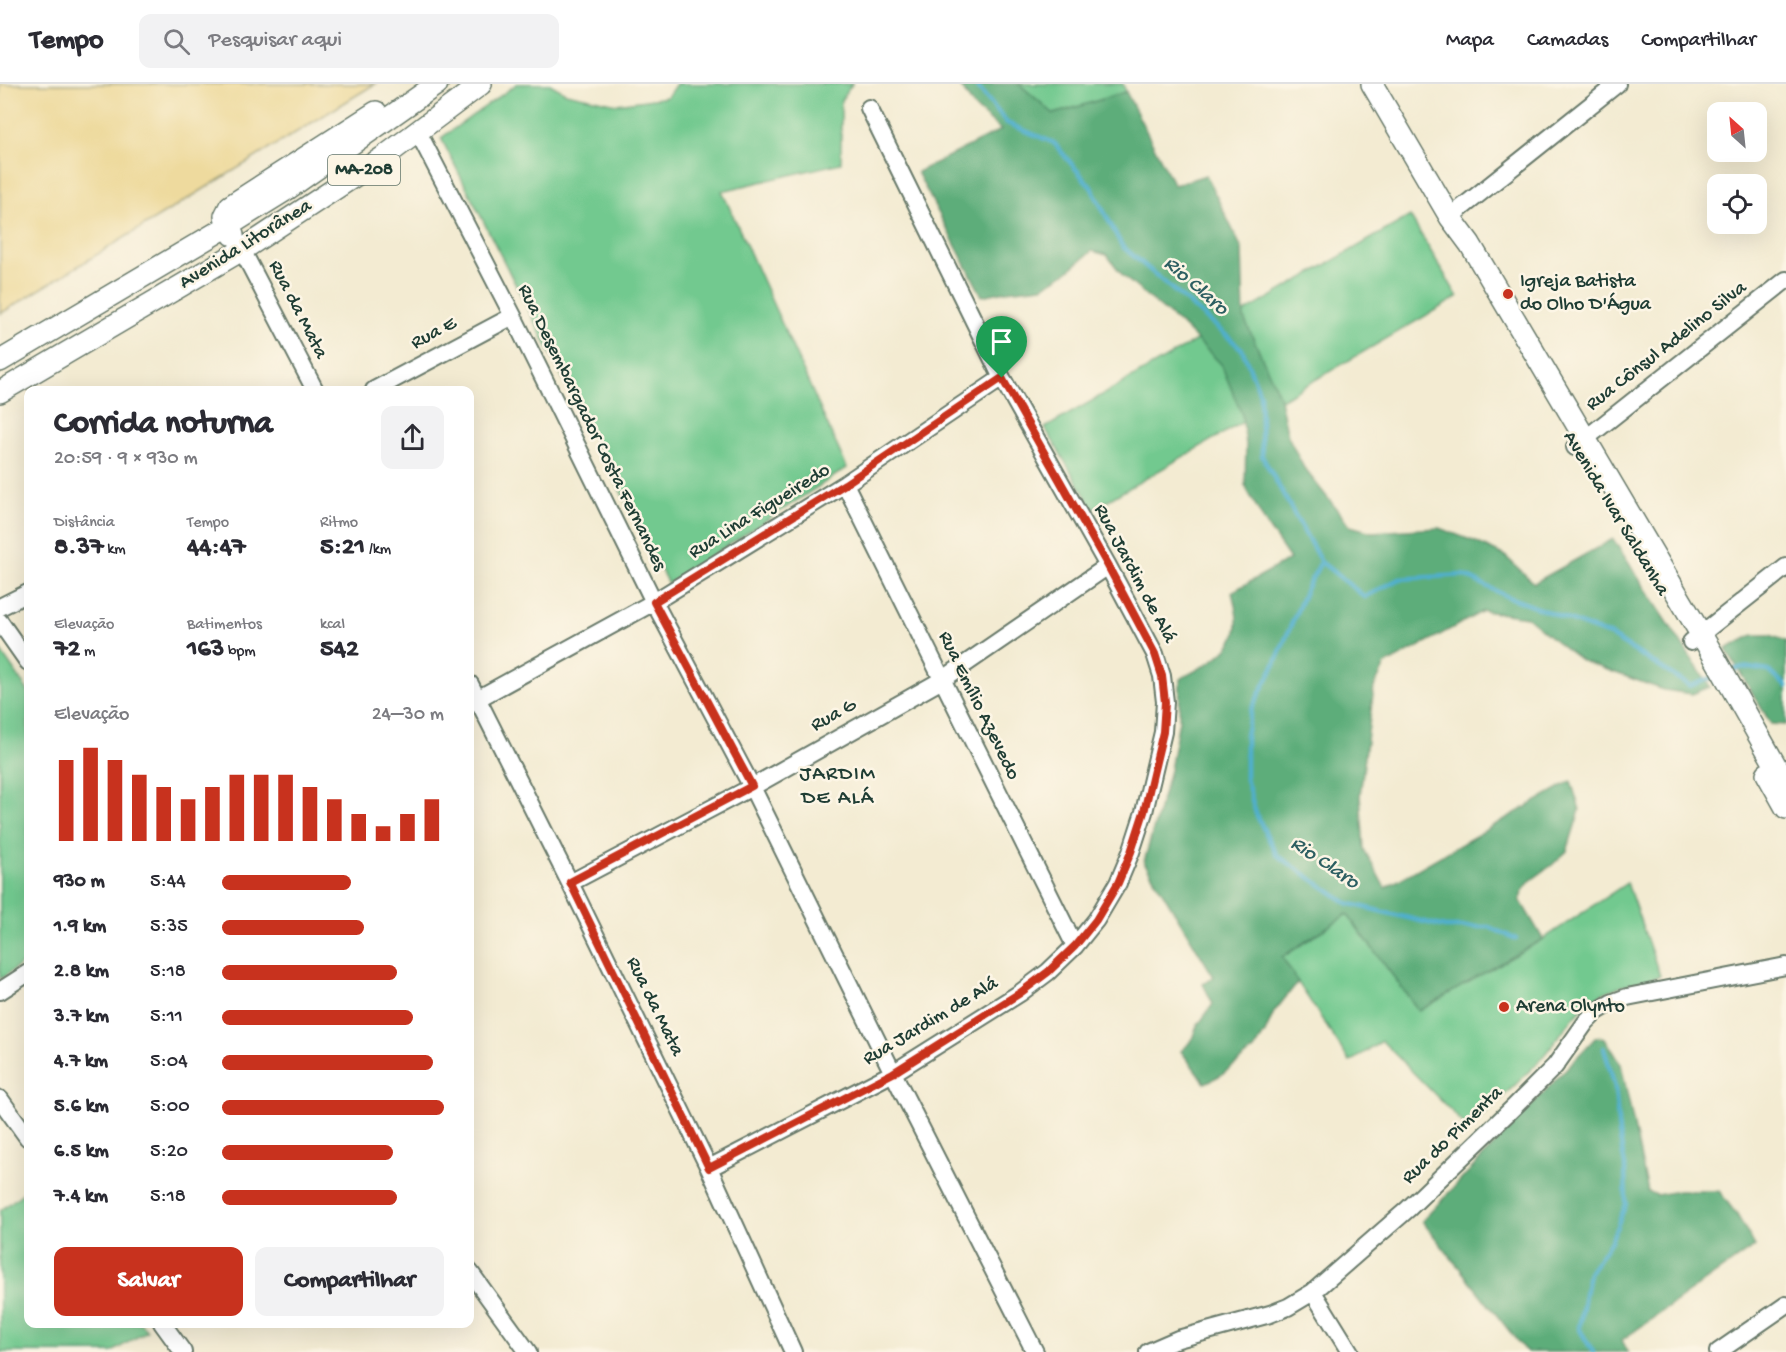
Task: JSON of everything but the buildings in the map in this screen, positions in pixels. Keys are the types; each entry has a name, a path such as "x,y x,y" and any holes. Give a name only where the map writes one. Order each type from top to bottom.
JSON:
{"main road":[{"path":"242,250 228,226 225,216 227,208 376,111 429,84"},
{"name":"Avenida Litorânea","path":"0,361 228,226 338,155 437,84"},
{"name":"Avenida Litorânea","path":"0,392 242,250 386,156 481,84"},
{"name":"Avenida Ivar Saldanha","path":"1372,84 1450,217 1463,250 1729,696 1786,784"},
{"name":"Avenida Ivar Saldanha","path":"1729,696 1786,808"}],"street":[{"path":"1450,217 1617,84"},
{"name":"Rua Jardim de Alá","path":"709,1168 893,1073 1020,993 1048,972 1075,946 1096,920 1118,883 1144,812 1163,732 1165,702 1162,676 1155,654 1002,378 869,108"},
{"name":"Rua Desembargador Costa Fernandes","path":"418,132 513,316 654,602 752,786 893,1073 1035,1352"},
{"name":"Rua da Mata","path":"242,250 313,386"},
{"name":"Rua Cônsul Adelino Silva","path":"1580,443 1786,280"},
{"name":"Rua E","path":"382,386 513,316"},
{"name":"Rua Lina Figueiredo","path":"474,695 654,602 845,484 1002,378"},
{"name":"Rua Emílio Azevedo","path":"845,484 1075,946"},
{"name":"Rua G","path":"570,882 752,786 942,680 1108,566"},
{"path":"1696,638 1786,567"},
{"path":"24,596 0,612 24,655"},
{"name":"Rua da Mata","path":"474,700 570,882 709,1168 793,1352"},
{"name":"Rua do Pimenta","path":"1151,1351 1178,1339 1270,1314 1313,1292 1408,1209 1521,1100 1555,1066 1586,1022 1596,1012 1627,997 1786,966"},
{"path":"0,991 24,976"},
{"path":"0,1099 24,1132"},
{"path":"474,1278 528,1352"},
{"path":"1313,1292 1350,1352"},
{"path":"1718,1352 1786,1305"},
{"path":"166,1328 183,1352"}],"green space":[{"path":"517,84 550,84 566,93 617,104 667,97 676,84 852,84 841,100 841,163 722,191 847,468 668,584 441,138"},
{"path":"959,84 1019,84 1054,114 1126,92 1174,185 1206,175 1242,249 1244,318 1279,395 1288,436 1304,468 1350,526 1372,532 1439,528 1505,556 1534,583 1613,539 1710,687 1692,694 1664,690 1582,661 1527,617 1483,611 1385,665 1374,687 1360,795 1364,849 1385,888 1571,781 1580,810 1567,851 1530,881 1522,892 1520,900 1543,939 1419,1011 1347,914 1282,957 1298,982 1274,1012 1265,1033 1254,1050 1221,1075 1205,1083 1181,1051 1191,1042 1196,1028 1213,1004 1203,984 1214,977 1144,862 1170,770 1179,720 1180,679 1212,661 1232,642 1237,624 1232,592 1290,559 1266,524 1245,486 1246,445 1242,415 1221,364 1185,328 1123,276 1107,255 1092,251 1067,272 1042,287 982,296 917,172 1001,130 974,107"},
{"path":"1019,84 1123,84 1126,92 1054,114"},
{"path":"1410,216 1458,297 1093,509 1045,428"},
{"path":"1753,635 1770,635 1786,641 1786,725 1771,724 1726,649"},
{"path":"0,650 24,685 24,963 0,979"},
{"name":"Arena Olynto","path":"1627,883 1660,976 1615,989 1592,1000 1575,1016 1531,1070 1468,1128 1382,1041 1350,1062 1282,958 1347,914 1419,1011 1543,939"},
{"path":"1596,1037 1605,1038 1621,1064 1648,1192 1657,1195 1678,1191 1719,1191 1737,1215 1755,1246 1622,1340 1628,1352 1526,1352 1422,1221"},
{"path":"24,1192 24,1328 145,1328 147,1331 112,1352 0,1352 0,1211"}],"sand":[{"path":"0,84 375,84 0,314"}],"waterway":[{"name":"Rio Claro","path":"975,84 1007,123 1054,143 1091,187 1122,246 1242,349 1260,394 1262,456 1321,562 1365,597 1399,579 1464,575 1506,596 1609,635 1690,686 1719,675"},
{"name":"Rio Claro","path":"1321,562 1306,589 1275,664 1251,710 1246,736 1246,779 1256,814 1277,855 1347,903 1445,927 1489,927 1516,939"},
{"name":"Rio Claro","path":"1730,671 1743,667 1769,671 1786,686"},
{"path":"1593,1352 1579,1328 1589,1273 1611,1241 1626,1204 1625,1166 1619,1133 1615,1087 1604,1048"}],"place":[{"name":"Igreja Batista do Olho D'Água","path":"1508,294"},
{"name":"Arena Olynto","path":"1504,1007"}],"district":[{"name":"JARDIM DE ALÁ","path":"838,787"}],"route":[{"path":"1002,378 1108,566 1155,654 1162,676 1165,702 1163,732 1144,812 1131,852 1118,883 1096,920 1075,946 1048,972 1020,993 893,1073 709,1168 570,882 752,786 654,602 845,484 1002,378"}]}
